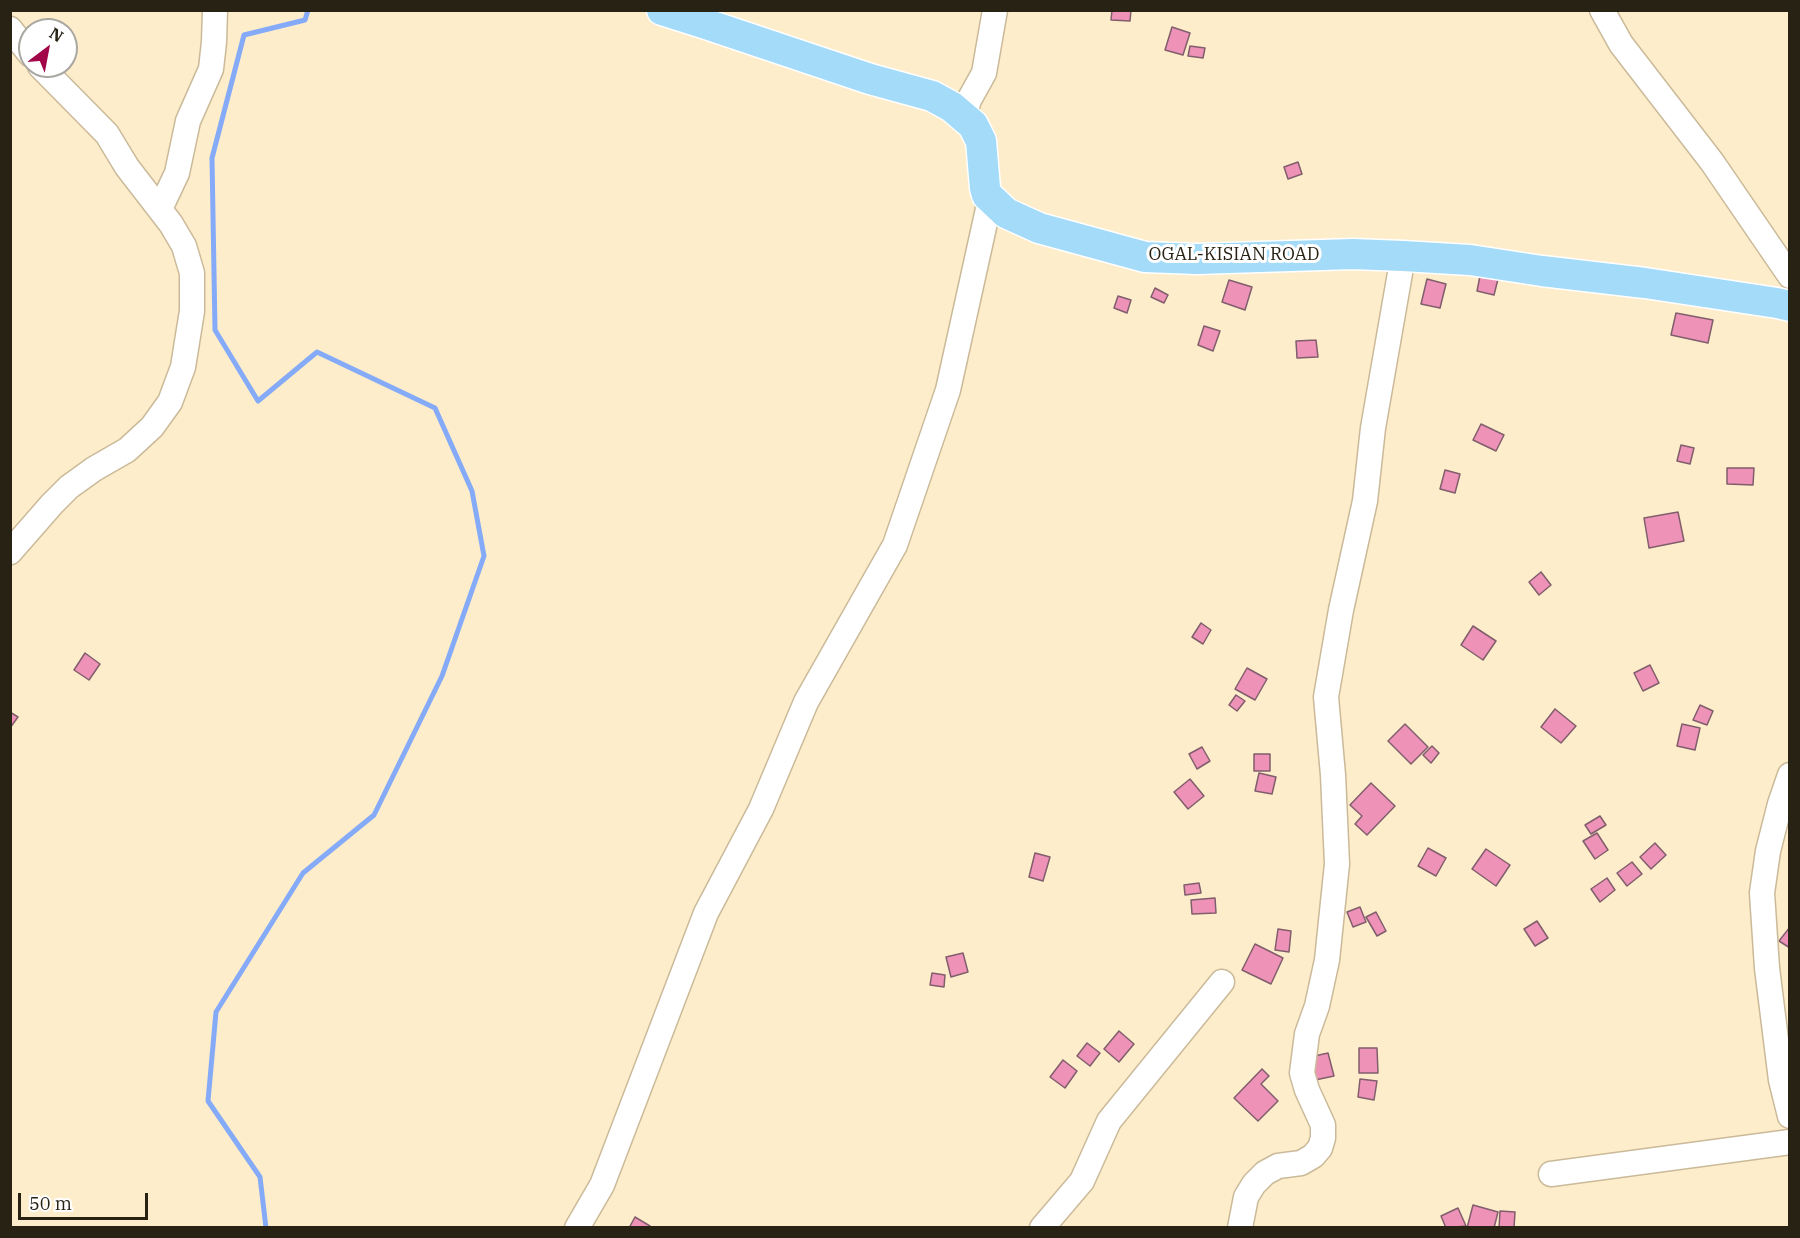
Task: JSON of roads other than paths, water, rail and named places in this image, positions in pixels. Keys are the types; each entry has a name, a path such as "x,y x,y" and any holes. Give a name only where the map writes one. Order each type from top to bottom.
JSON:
{"main road":[{"path":"662,10 870,80 932,96 952,107 973,125 981,141 987,195"},
{"name":"OGAL-KISIAN ROAD","path":"987,195 1006,213 1039,228 1145,257 1197,259 1353,254 1470,260 1645,283 1790,306"}],"street":[{"path":"160,209 177,173 188,121 211,69 215,10"},
{"path":"964,117 969,100 984,73 995,10"},
{"path":"1602,10 1621,44 1712,162 1790,276"},
{"path":"10,552 69,487 127,450 152,427 170,402 183,367 192,311 192,273 184,246 171,224 127,167 107,134 52,78"},
{"path":"577,1227 602,1185 705,913 761,809 806,702 895,545 948,390 988,208 987,195"},
{"path":"1240,1227 1246,1197 1254,1184 1265,1173 1278,1166 1301,1163 1313,1156 1320,1148 1323,1138 1323,1125 1302,1073 1307,1034 1317,1005 1327,960 1338,864 1326,697 1341,610 1365,501 1373,428 1403,256"},
{"path":"1790,774 1768,851 1762,893 1767,968 1781,1013 1781,1080 1790,1116"},
{"path":"1042,1227 1082,1181 1109,1121 1222,982"},
{"path":"1551,1174 1790,1142"}],"waterway":[{"path":"266,1228 260,1177 208,1101 216,1012 303,873 374,815 442,676 484,556 472,491 435,408 317,352 258,401 215,330 212,158 244,35 305,20 308,10"}]}
